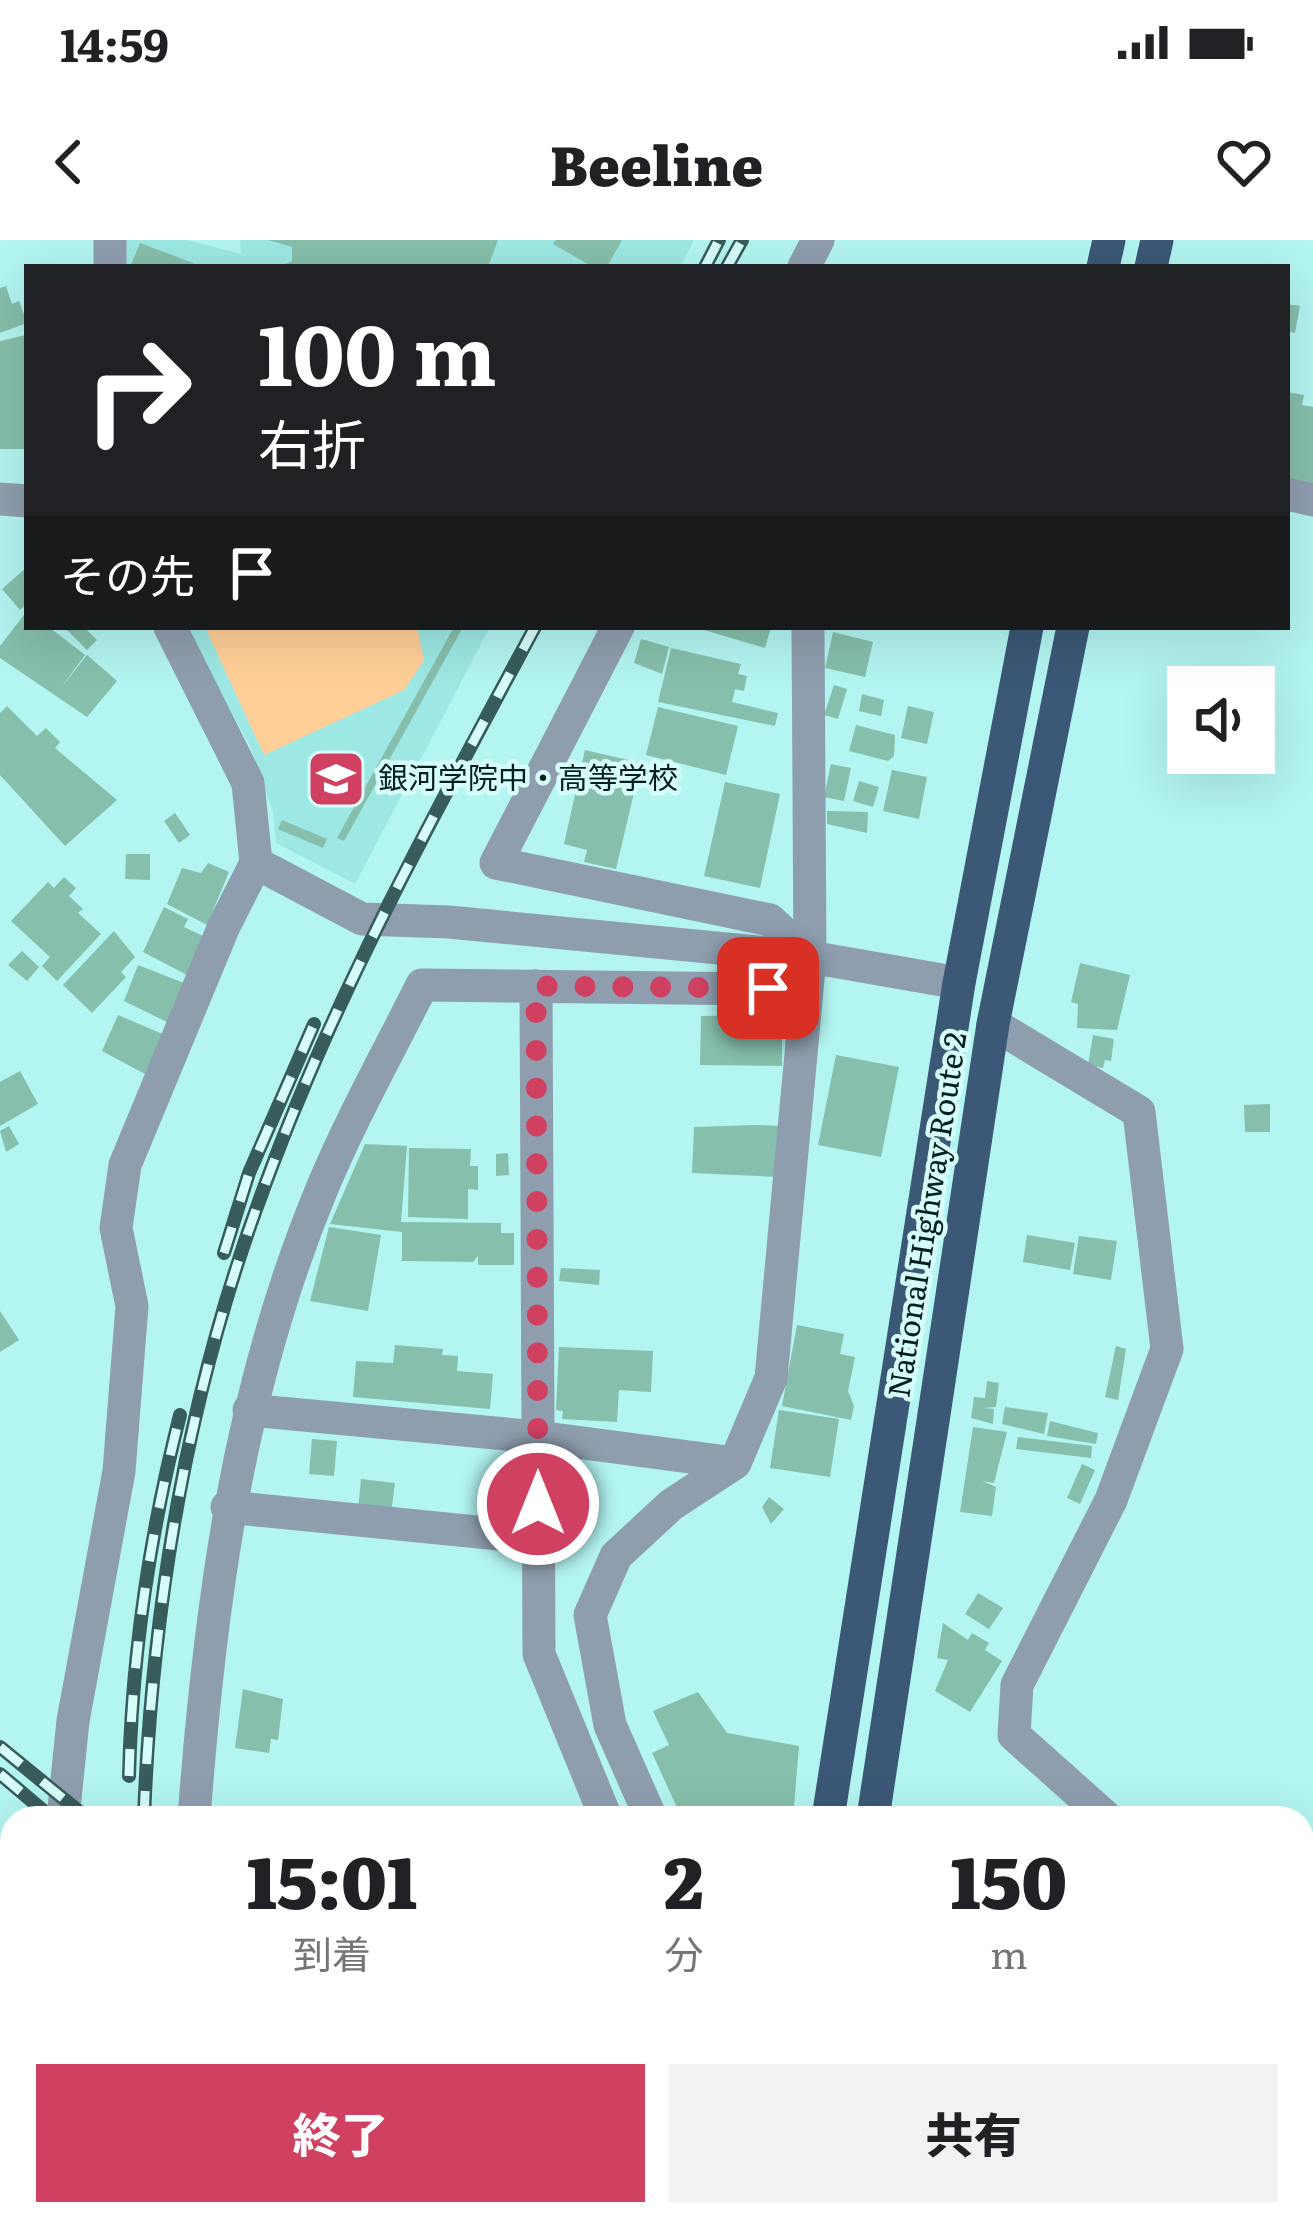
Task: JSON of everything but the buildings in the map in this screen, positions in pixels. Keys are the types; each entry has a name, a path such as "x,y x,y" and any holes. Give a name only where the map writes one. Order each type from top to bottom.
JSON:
{"highway":[{"name":"National Highway Route 2","path":"830,1806 959,982 1026,630"},
{"name":"National Highway Route 2","path":"875,1806 993,1024 1072,630"}],"street":[{"path":"64,1806 79,1683 119,1471 132,1306 116,1228 125,1165 224,926 256,863 248,782 172,630"},
{"path":"616,630 496,863 770,920 810,957"},
{"path":"646,1806 610,1724 590,1616 616,1556 671,1505 735,1463 771,1378 810,957 808,630"},
{"path":"256,863 362,919 449,922 810,957 959,982"},
{"path":"195,1806 204,1675 227,1507 249,1410 320,1192 422,985 768,988 810,957"},
{"path":"536,986 538,1654 601,1806"},
{"path":"993,1024 1139,1112 1167,1349 1111,1500 1017,1685 1014,1735 1094,1806"},
{"path":"249,1410 538,1437 735,1463"},
{"path":"227,1507 538,1538"}],"shaded area":[{"path":"121,240 188,240 241,254 240,240 694,240 682,264 120,264"},
{"name":"銀河学院中・高等学校","path":"187,630 488,630 355,884 276,843 273,812 250,746"},
{"path":"206,630 418,630 424,660 404,690 264,755"}],"railway":[{"path":"707,264 719,240"},
{"path":"729,264 742,240"},
{"path":"145,1806 156,1657 179,1497 195,1417 238,1261 293,1113 356,971 533,630"},
{"path":"224,1253 249,1173 314,1024"},
{"path":"129,1776 144,1594 180,1415"},
{"path":"0,1747 72,1806"},
{"path":"0,1774 38,1806"}],"place":[{"name":"銀河学院中・高等学校","path":"336,779"}],"route":[{"path":"538,1504 536,986 768,988"}]}
